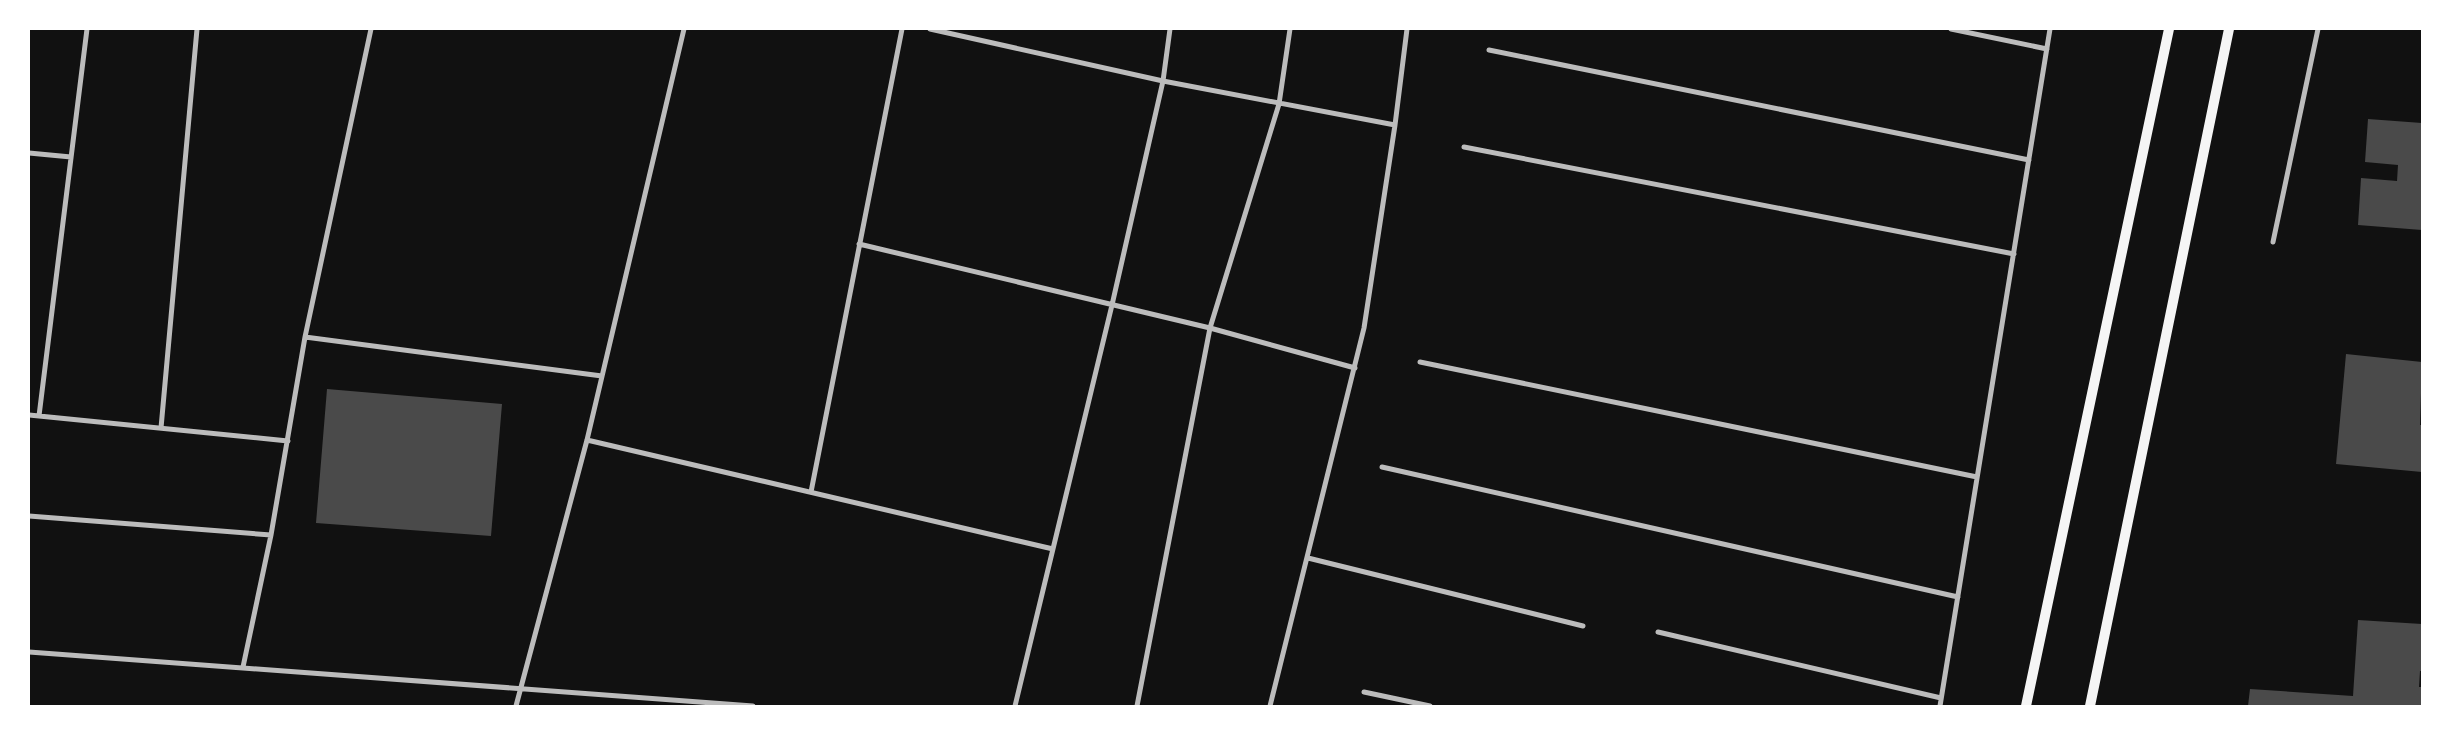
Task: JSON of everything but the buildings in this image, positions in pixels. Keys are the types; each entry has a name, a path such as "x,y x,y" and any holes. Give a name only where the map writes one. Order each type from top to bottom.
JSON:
{"main road":[{"path":"2026,706 2169,29"},
{"path":"2090,706 2229,29"}],"street":[{"path":"39,416 87,29"},
{"path":"161,428 197,29"},
{"path":"243,667 271,535 305,337 371,29"},
{"path":"516,706 587,440 684,29"},
{"path":"811,492 902,29"},
{"path":"930,29 957,32 1163,82 1395,125"},
{"path":"1015,706 1112,305 1163,82 1170,29"},
{"path":"1137,706 1210,328 1279,104 1290,29"},
{"path":"1270,706 1364,328 1395,125 1406,29"},
{"path":"1951,29 2047,49"},
{"path":"1940,706 2050,29"},
{"path":"2273,242 2318,29"},
{"path":"1489,50 2029,160"},
{"path":"1464,147 2014,254"},
{"path":"29,153 71,157"},
{"path":"860,244 1210,328 1355,368"},
{"path":"305,337 602,376"},
{"path":"1420,362 1977,476"},
{"path":"29,415 288,441"},
{"path":"587,440 1053,549"},
{"path":"1382,467 1958,597"},
{"path":"29,516 271,535"},
{"path":"1308,558 1583,626"},
{"path":"1658,632 1941,698"},
{"path":"29,652 752,706"},
{"path":"1364,692 1430,706"}]}
